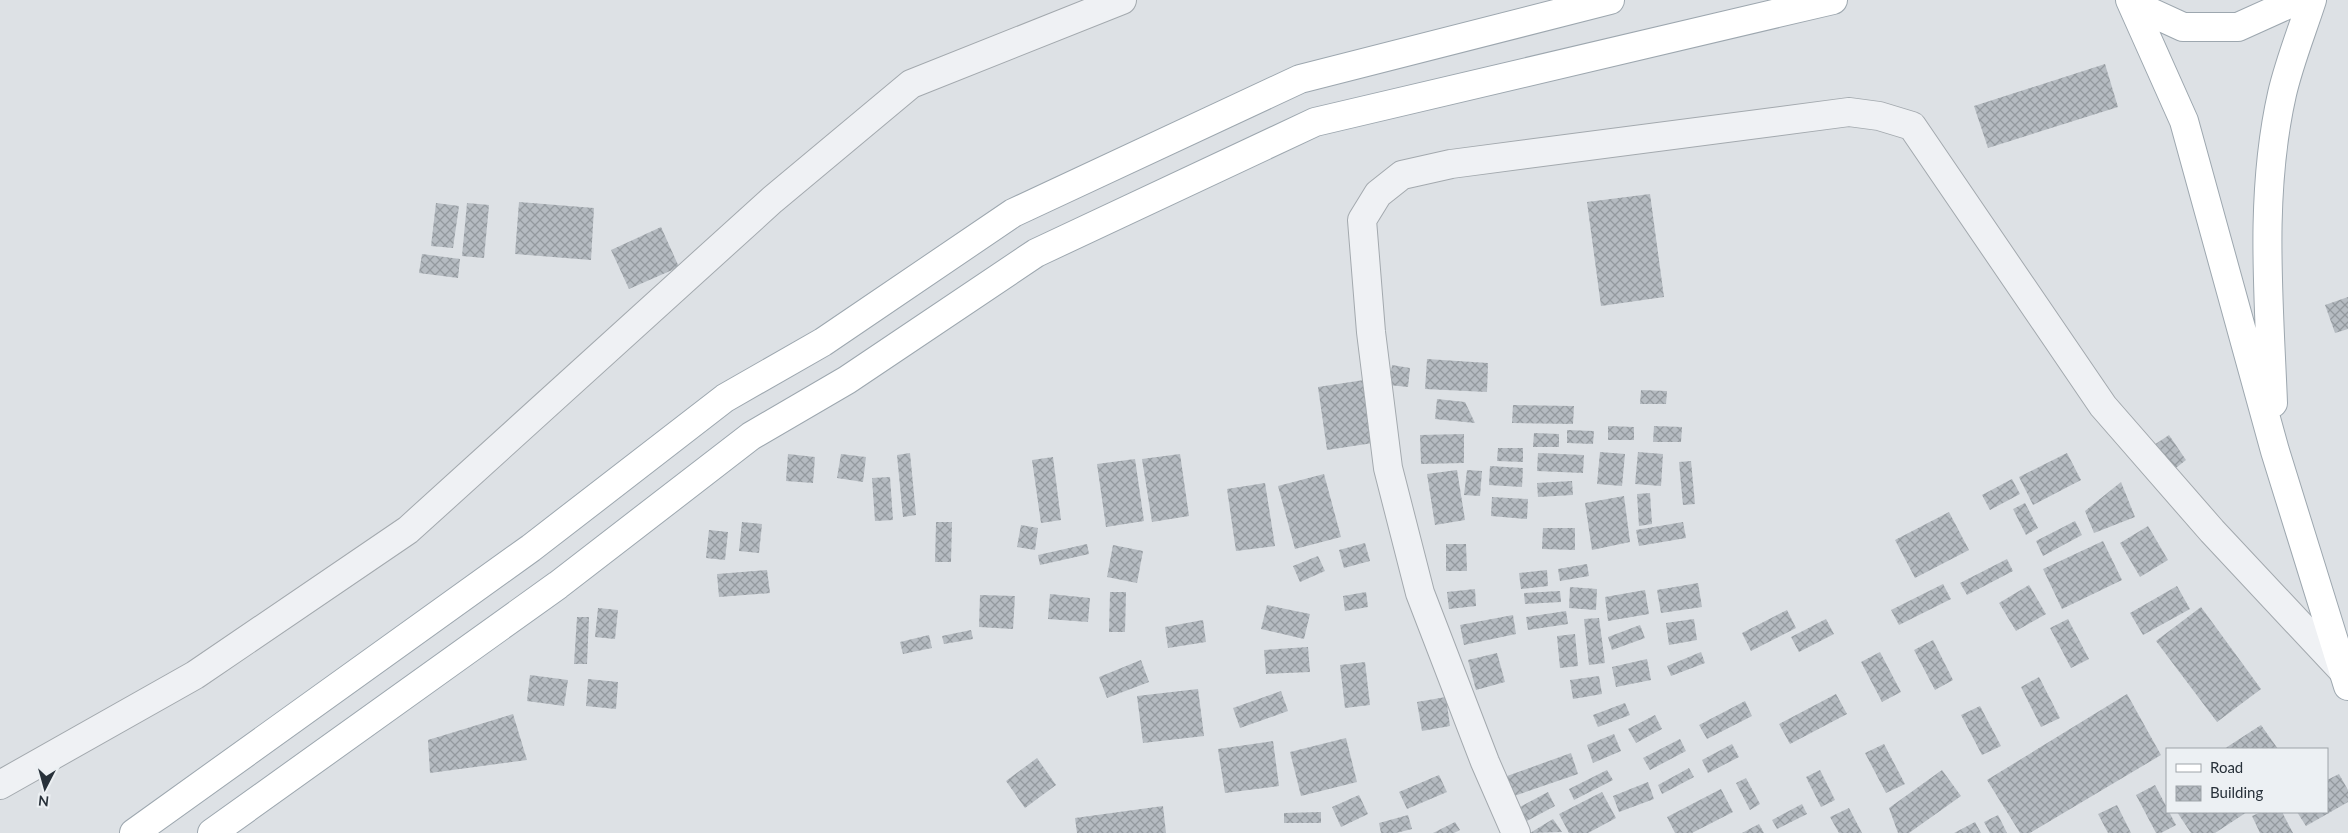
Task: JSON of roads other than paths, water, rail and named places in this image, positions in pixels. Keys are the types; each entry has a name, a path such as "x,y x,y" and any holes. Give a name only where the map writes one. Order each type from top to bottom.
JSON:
{"main road":[{"path":"134,833 531,548 725,398 823,342 1013,214 1300,79 1610,0"},
{"path":"212,833 558,585 751,436 847,380 1036,253 1315,122 1833,0"},
{"path":"2131,2 2183,27 2238,27 2288,4 2292,0"},
{"path":"2276,452 2266,232 2271,158 2282,93 2312,0"},
{"path":"2131,2 2184,121 2276,452 2346,679"}],"street":[{"path":"0,785 195,675 408,530 772,200 911,84 1122,0"},
{"path":"1516,833 1485,762 1420,593 1388,468 1371,332 1362,220 1378,194 1402,174 1451,164 1849,112 1879,116 1912,126 2103,406 2212,531 2346,679"}]}
